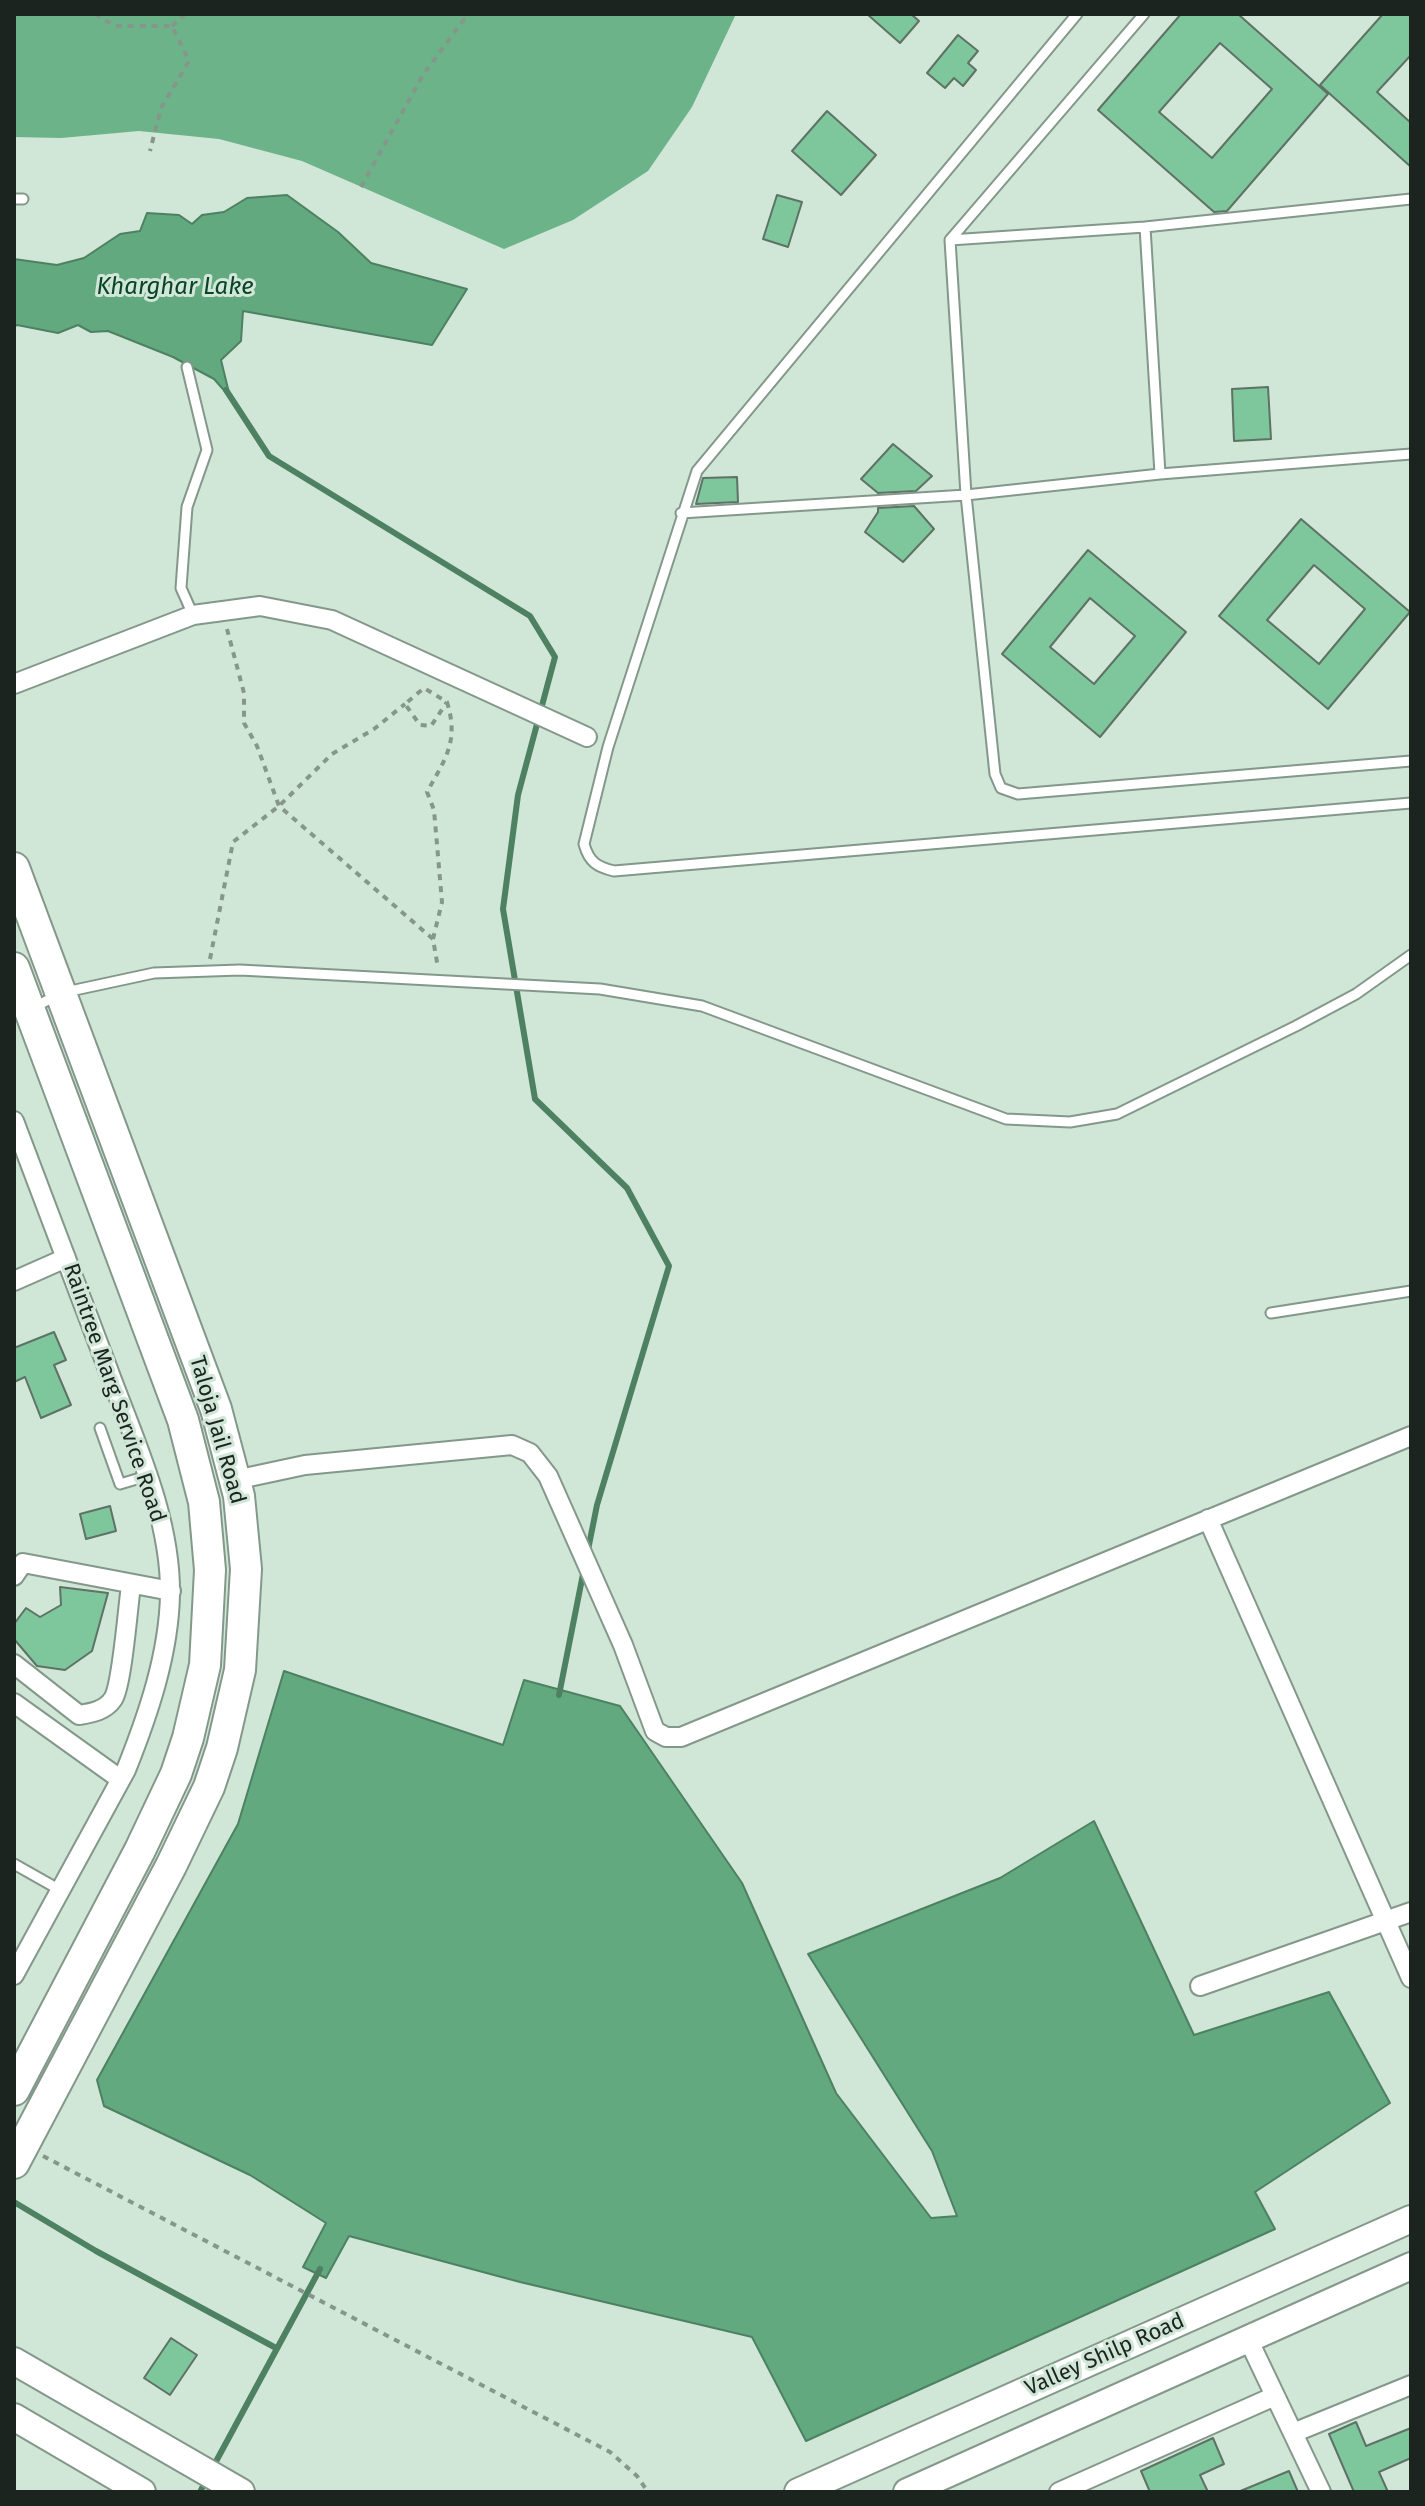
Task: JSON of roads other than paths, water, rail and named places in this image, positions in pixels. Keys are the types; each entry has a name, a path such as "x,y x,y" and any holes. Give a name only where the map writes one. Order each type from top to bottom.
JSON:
{"main road":[{"name":"Taloja Jail Road","path":"14,868 216,1409 235,1480 244,1532 243,1639 236,1691 209,1787 171,1866 17,2149"},
{"name":"Taloja Jail Road","path":"14,2090 140,1850 176,1774 205,1665 210,1600 206,1513 183,1420 19,986"}],"street":[{"path":"14,684 193,615 260,606 332,620 587,737"},
{"path":"19,986 56,981"},
{"name":"Raintree Marg Service Road","path":"14,1121 20,1152 66,1258 147,1476 166,1546 171,1591 154,1694 140,1735 120,1779 14,1975"},
{"path":"14,1281 66,1258"},
{"path":"235,1480 305,1465 512,1445 530,1453 548,1476 581,1549 623,1645 655,1731 666,1737 681,1737 1411,1436"},
{"path":"1208,1519 1411,1978"},
{"path":"14,1576 23,1563 171,1591"},
{"path":"14,1664 79,1715 97,1712 113,1699 118,1683 131,1585"},
{"path":"14,1703 120,1779"},
{"path":"1200,1986 1411,1912"},
{"name":"Valley Shilp Road","path":"798,2492 1411,2219"},
{"name":"Valley Shilp Road","path":"907,2492 943,2484 1165,2376 1411,2266"},
{"path":"1149,2336 1165,2376"},
{"path":"1248,2339 1321,2492"},
{"path":"14,2361 241,2492"},
{"path":"1293,2433 1411,2385"},
{"path":"1059,2492 1275,2396"},
{"path":"14,2417 142,2492"}],"lane":[{"path":"1077,14 697,471 608,747 584,844 588,858 599,867 614,871 1411,803"},
{"path":"1144,14 950,240 966,495 995,774 1001,788 1018,794 1411,761"},
{"path":"950,240 1145,227 1411,199"},
{"path":"1145,227 1160,474"},
{"path":"187,367 207,450 187,507 181,588 193,615"},
{"path":"681,513 966,495 1160,474 1411,454"},
{"path":"587,737 608,747"},
{"path":"56,981 240,970 600,989 702,1006 1006,1119 1070,1122 1117,1114 1356,994 1411,955"},
{"path":"1271,1313 1411,1291"},
{"path":"100,1428 120,1484 147,1476"},
{"path":"14,1864 60,1890"}],"water":[{"name":"Kharghar Lake","path":"287,195 338,232 371,263 467,289 432,345 243,311 241,341 221,360 230,397 214,379 173,357 108,331 91,332 78,325 58,333 14,327 14,259 57,265 84,258 120,234 140,231 147,213 179,215 192,224 202,215 224,212 247,198"},
{"path":"284,1671 503,1745 524,1680 620,1706 742,1883 836,2093 931,2218 957,2216 932,2151 808,1954 1000,1878 1094,1821 1194,2035 1329,1992 1390,2103 1255,2192 1275,2229 806,2441 752,2337 520,2282 349,2236 326,2278 303,2267 326,2223 250,2175 104,2106 97,2080 238,1824"}],"waterway":[{"path":"226,390 269,456 530,616 555,657 518,795 503,909 535,1099 627,1188 669,1266 597,1505 588,1550"},
{"path":"559,1695 584,1569"},
{"path":"14,2202 96,2251 276,2348"},
{"path":"213,2467 320,2269"},
{"path":"200,2492 206,2480"}]}
